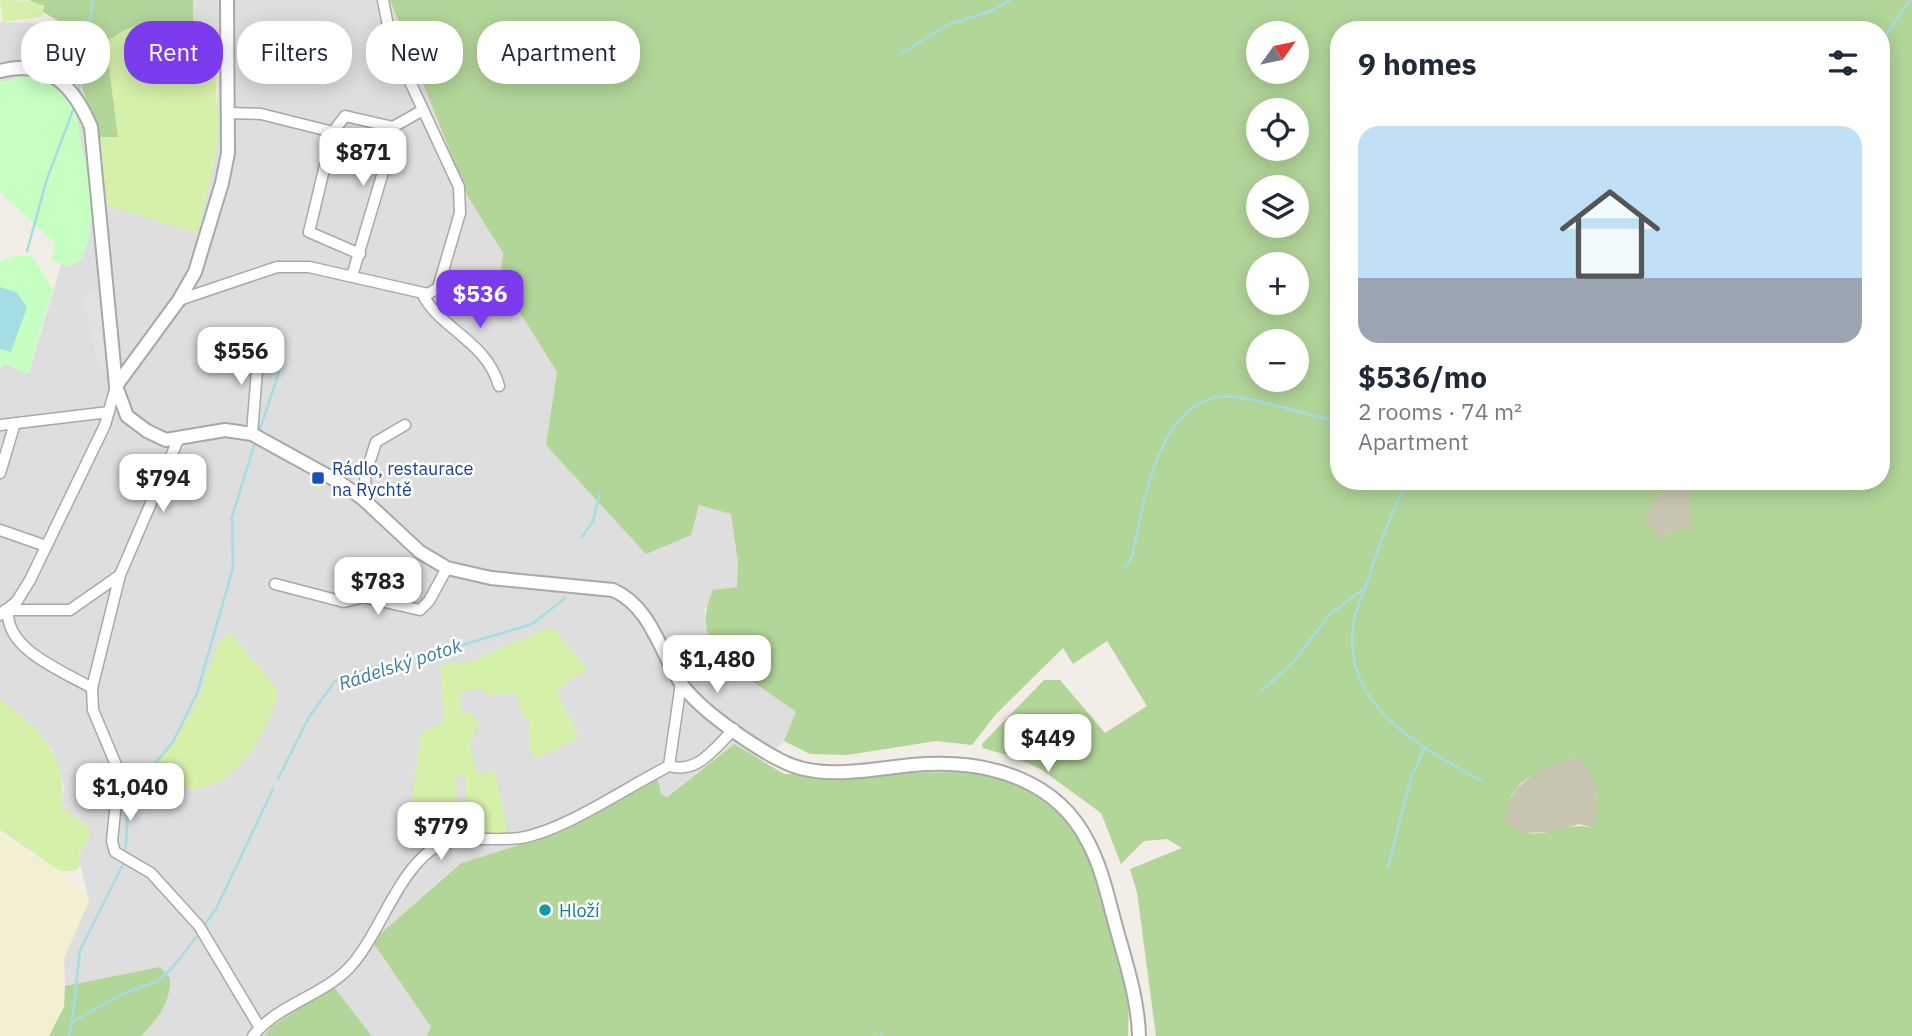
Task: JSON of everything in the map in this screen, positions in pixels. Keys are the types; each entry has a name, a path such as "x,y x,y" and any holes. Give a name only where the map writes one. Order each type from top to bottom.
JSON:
{"street":[{"path":"3,611 30,580 109,412 116,386 179,300 195,272 222,183 228,153 227,0"},
{"path":"179,300 277,267 309,267 428,294 438,288 461,201 459,187 391,41 383,0"},
{"path":"0,71 23,68 62,81 79,99 91,127 116,386 127,416 147,431 166,440 178,440 225,429 252,434 362,498 413,547 447,568 491,578 613,590 623,594 648,620 681,683 734,729 783,762 815,772 927,764 990,767 1024,779 1057,801 1084,834 1100,871 1131,985 1139,1036"},
{"path":"360,254 309,232 333,132 345,116 393,127 423,110"},
{"path":"227,113 261,114 333,132"},
{"path":"352,276 392,142 393,127"},
{"path":"422,293 427,304 465,335 485,358 499,386"},
{"path":"252,434 260,343"},
{"path":"0,425 109,412"},
{"path":"0,473 15,423"},
{"path":"362,498 366,492 365,475 376,442 404,425"},
{"path":"178,440 120,575 92,688 93,710 120,772 112,841 115,852 122,859 151,873 199,926 256,1032 347,970 414,869 430,851 445,843 519,838 548,831 668,766 679,769 697,765 734,729"},
{"path":"0,530 46,546"},
{"path":"275,584 344,602 363,597 420,610 429,601 447,568"},
{"path":"3,611 70,610 120,575"},
{"path":"3,611 10,628 23,646 92,688"},
{"path":"668,766 681,683"}],"shaded area":[{"path":"193,0 390,0 398,21 366,21 366,84 423,84 468,197 503,253 500,281 557,372 546,445 698,505 731,513 738,563 737,588 704,609 713,651 797,712 784,741 761,762 733,744 666,797 661,794 656,778 560,832 460,863 372,941 431,1027 426,1036 372,1036 333,986 271,1027 264,1036 141,1036 160,1014 160,968 65,986 64,958 89,901 78,856 89,839 88,826 62,809 64,786 53,750 0,699 0,370 3,363 29,373 81,198 0,90 0,22 21,23 21,84 81,84 98,137 107,203 197,233 216,155 218,84 223,84 223,21 193,21"},
{"path":"99,292 108,372 97,363 82,294"},
{"path":"1666,490 1688,490 1693,526 1669,533 1659,542 1644,517 1655,498"},
{"path":"1577,756 1589,766 1596,784 1598,812 1593,828 1579,824 1555,832 1521,833 1506,823 1505,807 1516,789 1538,770"},
{"path":"0,833 79,886 89,901 64,958 64,1007 49,1036 0,1036"}],"green space":[{"path":"0,0 39,1 45,10 41,17 3,22"},
{"path":"29,0 193,0 193,21 124,21 124,31 110,40 110,21 58,21 43,12 44,6"},
{"path":"390,0 1912,0 1912,1036 1156,1036 1137,892 1130,869 1182,848 1167,839 1144,841 1121,864 1101,813 1042,770 1017,758 983,748 982,744 1044,680 1060,680 1105,733 1147,706 1107,641 1073,664 1063,648 996,714 972,745 936,741 847,755 810,754 784,741 796,712 717,654 706,626 706,611 713,590 737,587 738,563 731,514 699,505 691,535 646,554 546,445 557,372 500,281 503,253 468,197 423,84 463,84 463,21 398,21","holes":["1577,756 1584,763 1596,789 1597,808 1593,828 1582,826 1530,833 1506,823 1511,796 1528,778"]},
{"path":"124,29 124,84 216,84 219,122 216,155 198,233 111,207 105,200 98,137 118,137 110,74 110,40"},
{"path":"110,74 118,137 98,137 81,84 110,84"},
{"path":"21,76 21,84 48,84 59,90 72,105 89,186 91,215 82,258 70,267 51,260 56,244 0,192 0,82"},
{"path":"13,255 32,256 53,289 28,374 3,363 0,370 0,262"},
{"path":"553,627 587,669 556,690 579,738 534,760 530,749 530,724 521,711 517,693 488,695 482,688 459,693 462,714 472,713 480,727 474,729 476,737 469,739 476,771 480,774 495,771 508,833 505,837 468,834 465,777 461,774 455,777 463,830 459,834 440,839 410,812 421,733 442,723 444,717 440,668 447,664 478,660 497,649"},
{"path":"230,633 278,690 276,701 246,758 223,779 193,790 166,776 156,766 156,759 174,739 188,717 201,693 218,646"},
{"path":"0,699 28,722 48,745 60,772 62,808 88,826 89,839 78,855 81,865 75,871 60,871 0,830"},
{"path":"734,744 784,774 964,772 1007,779 1031,789 1060,813 1085,844 1129,998 1128,1036 426,1036 431,1027 372,941 461,863 560,832 657,777 661,794 667,797"},
{"path":"160,967 170,978 168,995 157,1017 141,1036 49,1036 64,1007 65,986"},
{"path":"333,986 372,1036 264,1036 271,1027"}],"water":[{"path":"0,287 16,292 27,307 11,352 0,349"}],"waterway":[{"path":"78,94 93,0"},
{"path":"901,54 947,25 993,10 1010,0"},
{"path":"1890,29 1910,0"},
{"path":"27,251 47,179 75,105"},
{"path":"259,432 280,369"},
{"path":"1125,568 1132,556 1142,508 1159,454 1172,430 1188,411 1209,399 1234,397 1330,419"},
{"path":"125,855 128,815 148,772 173,742 197,693 233,568 232,517 255,442"},
{"path":"1404,490 1384,533 1356,611 1353,655 1360,680 1373,702 1391,722 1435,755 1482,781"},
{"name":"Rádelský potok","path":"582,537 593,521 600,493"},
{"path":"1262,691 1296,659 1329,615 1362,590"},
{"name":"Rádelský potok","path":"459,646 532,624 565,598"},
{"name":"Rádelský potok","path":"278,779 309,717 335,681 373,667 391,665 449,649"},
{"path":"1388,867 1411,778 1425,747"},
{"name":"Rádelský potok","path":"205,924 216,909 273,789"},
{"path":"72,1022 80,950 124,862"},
{"name":"Rádelský potok","path":"69,1036 72,1022 124,993 158,981 197,936"},
{"path":"879,1036 882,1033"}],"place":[{"name":"Rádlo, restaurace na Rychtě","path":"318,478"},
{"name":"Hloží","path":"545,910"}]}
